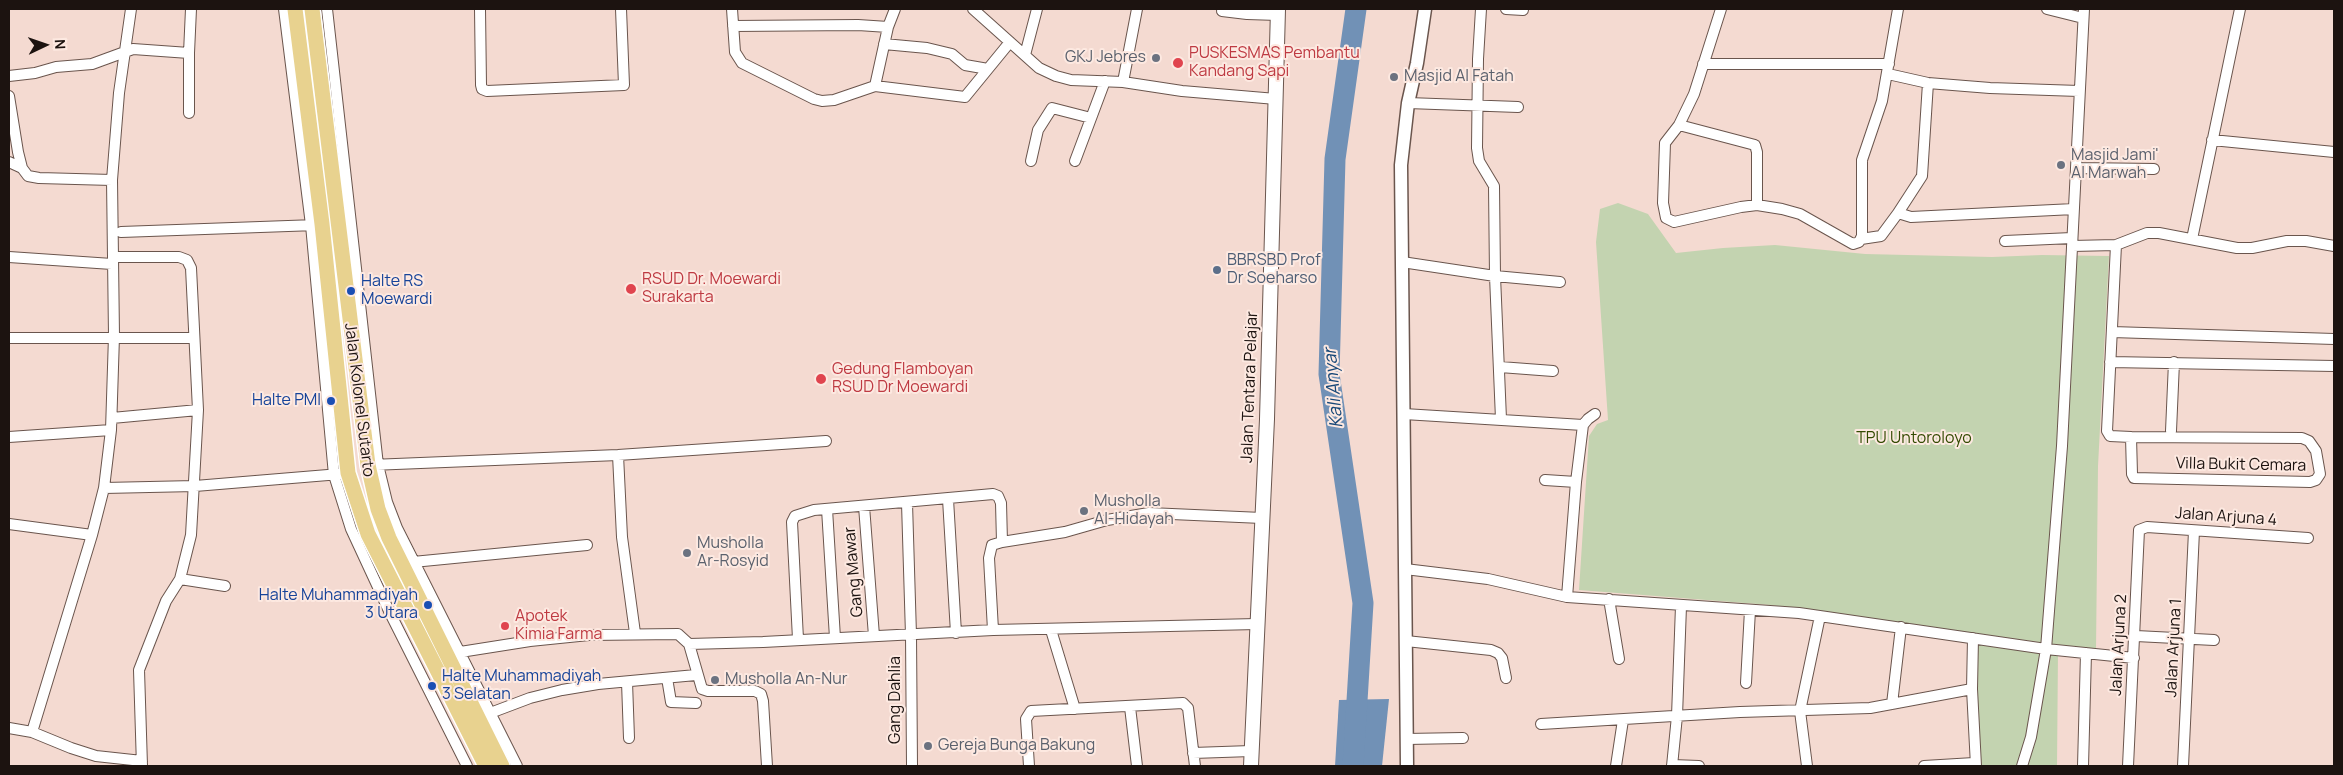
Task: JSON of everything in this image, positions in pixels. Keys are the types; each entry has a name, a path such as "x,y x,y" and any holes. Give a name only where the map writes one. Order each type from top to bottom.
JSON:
{"main road":[{"name":"Jalan Kolonel Sutarto","path":"295,9 304,119 341,474 368,534 486,766"},
{"name":"Jalan Kolonel Sutarto","path":"312,9 332,112 378,509 389,538 408,565 484,716 502,766"},
{"name":"Jalan Tentara Pelajar","path":"1251,766 1262,518 1278,12"},
{"path":"304,119 332,112"}],"street":[{"path":"32,732 92,536 104,488 112,418 114,336 112,180 124,51 131,9"},
{"path":"189,113 191,9"},
{"path":"284,9 304,119"},
{"path":"327,9 332,112"},
{"path":"480,9 481,85 482,89 487,91 624,85 621,9"},
{"path":"732,9 735,52 742,63 814,98 834,100 875,86 965,97 1010,42"},
{"path":"875,86 888,28 895,9"},
{"path":"973,9 1039,68 1056,76 1071,80 1123,82 1182,91 1276,99"},
{"path":"1025,55 1037,9"},
{"path":"1123,82 1137,9"},
{"path":"1407,766 1401,165 1408,103 1417,63 1425,9"},
{"path":"1481,9 1478,106 1479,161 1494,186 1495,276 1501,419"},
{"path":"1506,9 1523,10"},
{"path":"1721,9 1694,94 1679,125 1665,143 1663,203 1666,218 1674,222 1757,205 1782,208 1800,214 1850,244 1856,244 1861,239 1881,236 1922,176 1928,83"},
{"path":"1861,239 1862,160 1882,101 1898,9"},
{"path":"2022,766 2031,737 2046,649 2062,446 2084,13 2047,9"},
{"path":"2192,239 2240,9"},
{"path":"1222,11 1247,14 1278,12"},
{"path":"733,26 858,25 888,28"},
{"path":"884,44 927,48 952,54 965,65 988,69"},
{"path":"9,76 35,73 56,67 92,64 124,51 140,48 190,53"},
{"path":"1703,64 1889,69 1928,83 1990,88 2079,91"},
{"path":"1075,161 1105,81"},
{"path":"9,96 22,168"},
{"path":"1408,103 1518,107"},
{"path":"1031,161 1038,130 1052,108 1092,118"},
{"path":"1679,125 1755,145 1757,152 1757,205"},
{"path":"2212,140 2334,152"},
{"path":"9,162 22,168 33,178 112,180"},
{"path":"2076,168 2154,169"},
{"path":"1898,213 1911,217 2074,210"},
{"path":"122,232 316,225"},
{"path":"2005,241 2116,245 2147,233 2237,248 2252,248 2287,241 2306,241 2334,246"},
{"path":"2116,245 2110,362 2334,366"},
{"path":"9,257 112,261 179,257 188,260 191,268 198,410 191,535 180,579 166,601 139,670 142,764 96,756 32,732 9,728"},
{"path":"1402,262 1495,276 1560,282"},
{"path":"2112,332 2334,339"},
{"path":"9,338 114,336 193,338"},
{"name":"Villa Bukit Cemara","path":"2110,362 2108,434 2114,437 2131,437 2302,438 2309,441 2316,451 2320,474 2316,480 2310,482 2136,479 2132,474 2131,437"},
{"path":"2172,431 2174,362"},
{"path":"1500,367 1553,371"},
{"path":"112,418 198,410"},
{"path":"1404,414 1583,425"},
{"path":"1567,597 1576,482 1583,425 1588,418 1595,414"},
{"path":"9,437 111,430"},
{"path":"373,465 618,454 826,441"},
{"path":"618,454 622,537 635,633"},
{"path":"104,488 195,486 341,474 351,529 389,611 467,766"},
{"path":"1545,480 1576,482"},
{"path":"798,639 792,522 795,516 827,509 993,494 998,496 1001,503 1002,542"},
{"path":"948,499 956,633"},
{"name":"Gang Dahlia","path":"907,503 912,766"},
{"name":"Gang Mawar","path":"864,506 874,636"},
{"path":"827,509 835,638"},
{"path":"993,630 989,558 992,545 1065,532 1107,520 1149,513 1262,518"},
{"path":"9,524 92,536"},
{"name":"Jalan Arjuna 4","path":"2142,527 2308,538"},
{"name":"Jalan Arjuna 2","path":"2128,766 2136,636 2138,534 2142,527"},
{"name":"Jalan Arjuna 1","path":"2182,766 2190,639 2194,531"},
{"path":"408,565 587,545"},
{"path":"1405,569 1488,579 1567,597 1820,616 2046,649 2134,658"},
{"path":"180,579 225,586"},
{"path":"1610,599 1620,660"},
{"path":"1681,606 1677,716 1672,765 1699,766"},
{"path":"1746,683 1750,610"},
{"path":"1808,766 1800,711 1820,616"},
{"path":"688,644 993,630 1257,624"},
{"path":"1892,704 1901,627"},
{"path":"1051,630 1075,710"},
{"path":"452,654 580,636 635,633 678,634 688,644 700,687 705,690 755,691 760,694 763,701 767,766"},
{"path":"2136,636 2214,640"},
{"path":"1924,766 1975,765 1972,689 1973,638"},
{"path":"1406,641 1491,650 1502,658 1506,678"},
{"path":"2083,766 2086,653"},
{"path":"517,766 484,716 530,698 562,690 696,674"},
{"path":"667,678 671,702 696,703"},
{"path":"627,682 628,738"},
{"path":"1541,724 1870,708 1972,689"},
{"path":"1029,766 1027,715 1032,711 1186,704 1194,766"},
{"path":"1130,707 1138,766"},
{"path":"1616,766 1623,720"},
{"path":"1406,739 1463,738"},
{"path":"1193,753 1251,751"}],"green space":[{"name":"TPU Untoroloyo","path":"1618,203 1648,214 1676,253 1775,245 1865,254 1992,257 2042,255 2109,256 2098,466 2096,650 1770,605 1579,590 1589,436 1597,424 1608,420 1596,242 1600,209"},
{"path":"1976,643 2058,653 2057,766 1980,766 1978,764"}],"water":[{"path":"1389,699 1382,766 1335,766 1339,700"}],"waterway":[{"name":"Kali Anyar","path":"1353,766 1363,603 1329,374 1335,159 1356,9"}],"place":[{"name":"GKJ Jebres","path":"1156,58"},
{"name":"PUSKESMAS Pembantu Kandang Sapi","path":"1178,63"},
{"name":"Masjid Al Fatah","path":"1394,77"},
{"name":"Masjid Jami' Al Marwah","path":"2061,165"},
{"name":"BBRSBD Prof Dr Soeharso","path":"1217,270"},
{"name":"RSUD Dr. Moewardi Surakarta","path":"631,289"},
{"name":"Halte RS Moewardi","path":"351,291"},
{"name":"Gedung Flamboyan RSUD Dr Moewardi","path":"821,379"},
{"name":"Halte PMI","path":"331,401"},
{"name":"Musholla Al-Hidayah","path":"1084,511"},
{"name":"Musholla Ar-Rosyid","path":"687,553"},
{"name":"Halte Muhammadiyah 3 Utara","path":"428,605"},
{"name":"Apotek Kimia Farma","path":"505,626"},
{"name":"Musholla An-Nur","path":"715,680"},
{"name":"Halte Muhammadiyah 3 Selatan","path":"432,686"},
{"name":"Gereja Bunga Bakung","path":"928,746"}]}
